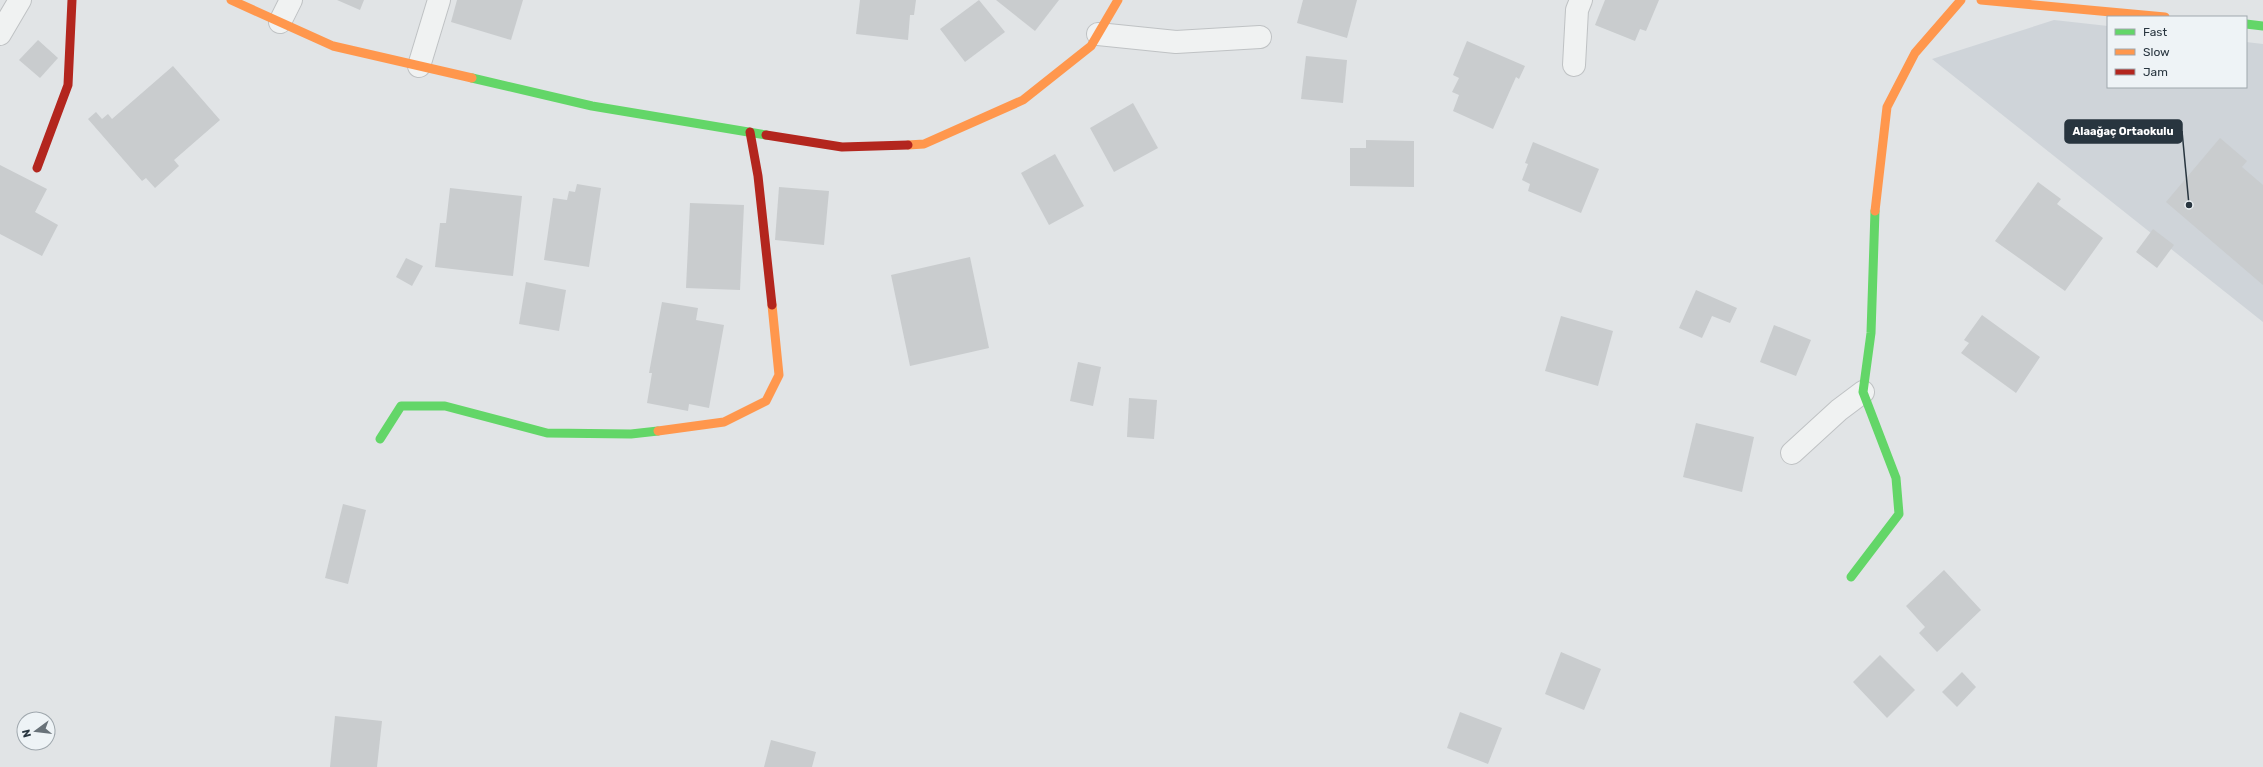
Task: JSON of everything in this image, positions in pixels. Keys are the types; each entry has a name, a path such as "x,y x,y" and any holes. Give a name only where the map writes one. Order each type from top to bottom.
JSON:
{"street":[{"path":"0,34 20,0"},
{"path":"37,168 68,85 72,0"},
{"path":"231,0 333,46 592,106 842,147 924,144 1023,100 1091,46 1118,0"},
{"path":"280,22 291,0"},
{"path":"419,66 439,0"},
{"path":"1574,65 1577,10 1580,0"},
{"path":"1851,577 1898,514 1896,478 1863,392 1871,333 1876,207 1887,107 1914,53 1961,0"},
{"path":"1981,0 2154,16"},
{"path":"2247,24 2263,26"},
{"path":"1098,34 1176,42 1260,37"},
{"path":"380,439 401,406 446,406 547,433 631,434 724,422 766,401 779,375 758,176 750,132"},
{"path":"1792,453 1839,410 1863,392"}],"shaded area":[{"path":"2054,20 2107,26 2107,88 2247,88 2247,42 2263,44 2263,322 1932,59"}],"building":[{"path":"337,0 364,0 360,10"},
{"path":"457,0 523,0 511,40 451,22"},
{"path":"860,0 916,0 914,15 910,15 908,40 856,34"},
{"path":"979,0 1005,32 965,62 940,29"},
{"path":"996,0 1059,0 1035,31"},
{"path":"1303,0 1357,0 1347,38 1297,23"},
{"path":"1605,0 1659,0 1646,31 1640,29 1635,41 1595,25"},
{"path":"38,40 58,58 40,78 19,60"},
{"path":"1467,41 1525,66 1519,79 1516,77 1493,129 1453,111 1459,95 1452,92 1459,78 1453,75"},
{"path":"1306,56 1347,60 1343,103 1301,99"},
{"path":"173,66 220,120 174,160 179,166 155,188 146,178 142,181 88,119 96,112 102,119 108,114 112,119"},
{"path":"1133,103 1158,148 1114,172 1090,128"},
{"path":"2220,138 2247,161 2242,167 2263,185 2263,285 2166,202"},
{"path":"1366,140 1414,141 1414,187 1350,186 1350,148 1366,148"},
{"path":"1533,142 1599,169 1581,213 1528,191 1530,184 1522,180 1528,164 1525,163"},
{"path":"1055,154 1084,206 1049,225 1021,173"},
{"path":"0,165 47,189 35,212 58,225 42,256 0,234"},
{"path":"2038,182 2061,199 2057,204 2103,238 2065,291 1995,241"},
{"path":"577,184 601,188 589,267 544,260 553,198 567,200 569,191 575,192"},
{"path":"779,187 829,191 824,245 775,240"},
{"path":"450,188 522,196 513,276 435,267 440,223 446,223"},
{"path":"690,203 744,205 740,290 686,288"},
{"path":"2153,229 2174,245 2157,268 2136,252"},
{"path":"970,257 989,348 910,366 891,275"},
{"path":"406,258 423,266 412,286 396,277"},
{"path":"526,282 566,290 559,331 519,324"},
{"path":"1696,290 1737,308 1730,323 1712,316 1702,338 1679,328"},
{"path":"662,302 698,308 696,320 724,325 709,408 689,404 688,411 647,403 652,373 649,373"},
{"path":"1982,315 2040,357 2016,393 1961,353 1969,343 1964,340"},
{"path":"1561,316 1613,331 1598,386 1545,371"},
{"path":"1774,325 1811,340 1796,376 1760,362"},
{"path":"1078,362 1101,367 1093,406 1070,401"},
{"path":"1129,398 1157,400 1154,439 1127,437"},
{"path":"1696,423 1754,437 1742,492 1683,477"},
{"path":"343,504 366,510 348,584 325,578"},
{"path":"1944,570 1981,610 1937,652 1919,633 1925,627 1906,606"},
{"path":"1561,652 1601,669 1584,710 1545,694"},
{"path":"1880,655 1915,690 1887,718 1853,682"},
{"path":"1962,672 1976,687 1957,707 1942,692"},
{"path":"1460,712 1502,728 1488,764 1447,748"},
{"path":"335,716 382,721 377,767 330,767"},
{"path":"771,740 816,752 812,767 764,767"}],"traffic: fast":[{"path":"2247,24 2263,26"},
{"path":"472,78 592,106 766,135"},
{"path":"1851,577 1899,514 1896,478 1863,392 1871,333 1875,211"},
{"path":"380,439 401,406 445,406 547,433 631,434 658,431"}],"traffic: slow":[{"path":"231,0 333,46 472,78"},
{"path":"908,145 924,144 1023,100 1091,46 1118,0"},
{"path":"1875,211 1887,107 1915,53 1961,0"},
{"path":"1981,0 2154,16"},
{"path":"658,431 724,422 766,401 779,375 772,305"}],"traffic: jam":[{"path":"37,168 68,85 72,0"},
{"path":"750,132 758,176 772,305"},
{"path":"766,135 842,147 908,145"}],"place":[{"name":"Alaağaç Ortaokulu","path":"2189,205"}]}
